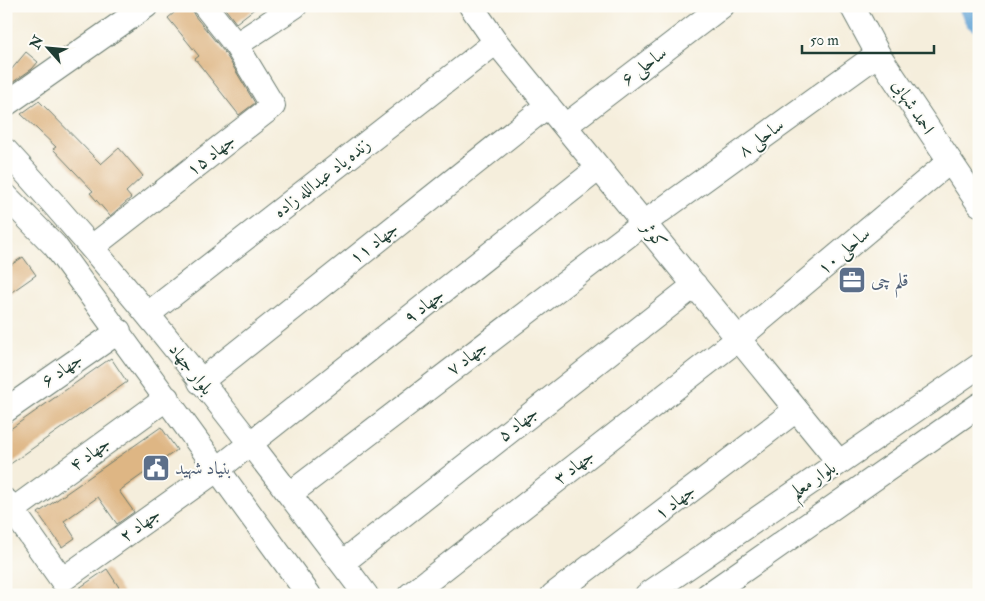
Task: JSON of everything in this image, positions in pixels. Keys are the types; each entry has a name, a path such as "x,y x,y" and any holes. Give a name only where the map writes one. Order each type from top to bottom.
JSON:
{"street":[{"path":"6,104 146,6"},
{"path":"205,6 236,46 295,6"},
{"name":"کوثر","path":"471,6 496,42 839,462"},
{"name":"ساحلی ۶","path":"565,126 722,6"},
{"name":"احمد شهابی","path":"852,6 878,54 979,204"},
{"name":"زنده یاد عبدالله زاده","path":"148,314 496,42"},
{"name":"جهاد ۱۵","path":"92,247 273,106 236,46"},
{"name":"ساحلی ۸","path":"644,223 878,54"},
{"name":"جهاد ۱۱","path":"200,382 548,105"},
{"name":"بلوار جهاد","path":"6,151 92,247 148,314 290,494 366,595"},
{"name":"ساحلی ۱۰","path":"738,339 949,162"},
{"name":"جهاد ۹","path":"218,469 599,168"},
{"name":"بلوار جهاد","path":"6,196 55,246 119,331 309,595"},
{"name":"جهاد ۷","path":"290,494 644,223"},
{"name":"جهاد ۵","path":"342,563 695,285"},
{"name":"جهاد ۶","path":"6,410 119,331"},
{"name":"جهاد ۳","path":"410,595 738,339"},
{"name":"بلوار معلم","path":"647,595 979,366"},
{"name":"جهاد ۴","path":"10,505 167,398"},
{"name":"بلوار معلم","path":"707,595 979,405"},
{"name":"جهاد ۱","path":"553,595 796,410"},
{"name":"جهاد ۲","path":"10,505 62,580 218,469"},
{"path":"686,567 707,595"}],"building":[{"path":"182,6 192,6 194,15 225,53 255,103 239,115 195,59 199,56 168,18"},
{"path":"223,6 258,6 236,23"},
{"path":"26,52 38,62 32,69 6,87 6,76"},
{"path":"39,101 101,164 119,148 143,176 126,192 131,198 110,216 90,193 93,191 53,149 56,147 21,114"},
{"path":"23,257 36,275 6,296 6,268"},
{"path":"111,358 127,382 6,467 6,432"},
{"path":"161,427 177,450 119,491 134,512 117,524 98,497 64,521 75,538 62,547 38,513"},
{"path":"107,569 124,595 69,595"}],"waterway":[{"path":"974,6 979,16"}],"place":[{"name":"قلم چی","path":"852,280"},
{"name":"بنیاد شهید","path":"156,468"}]}
